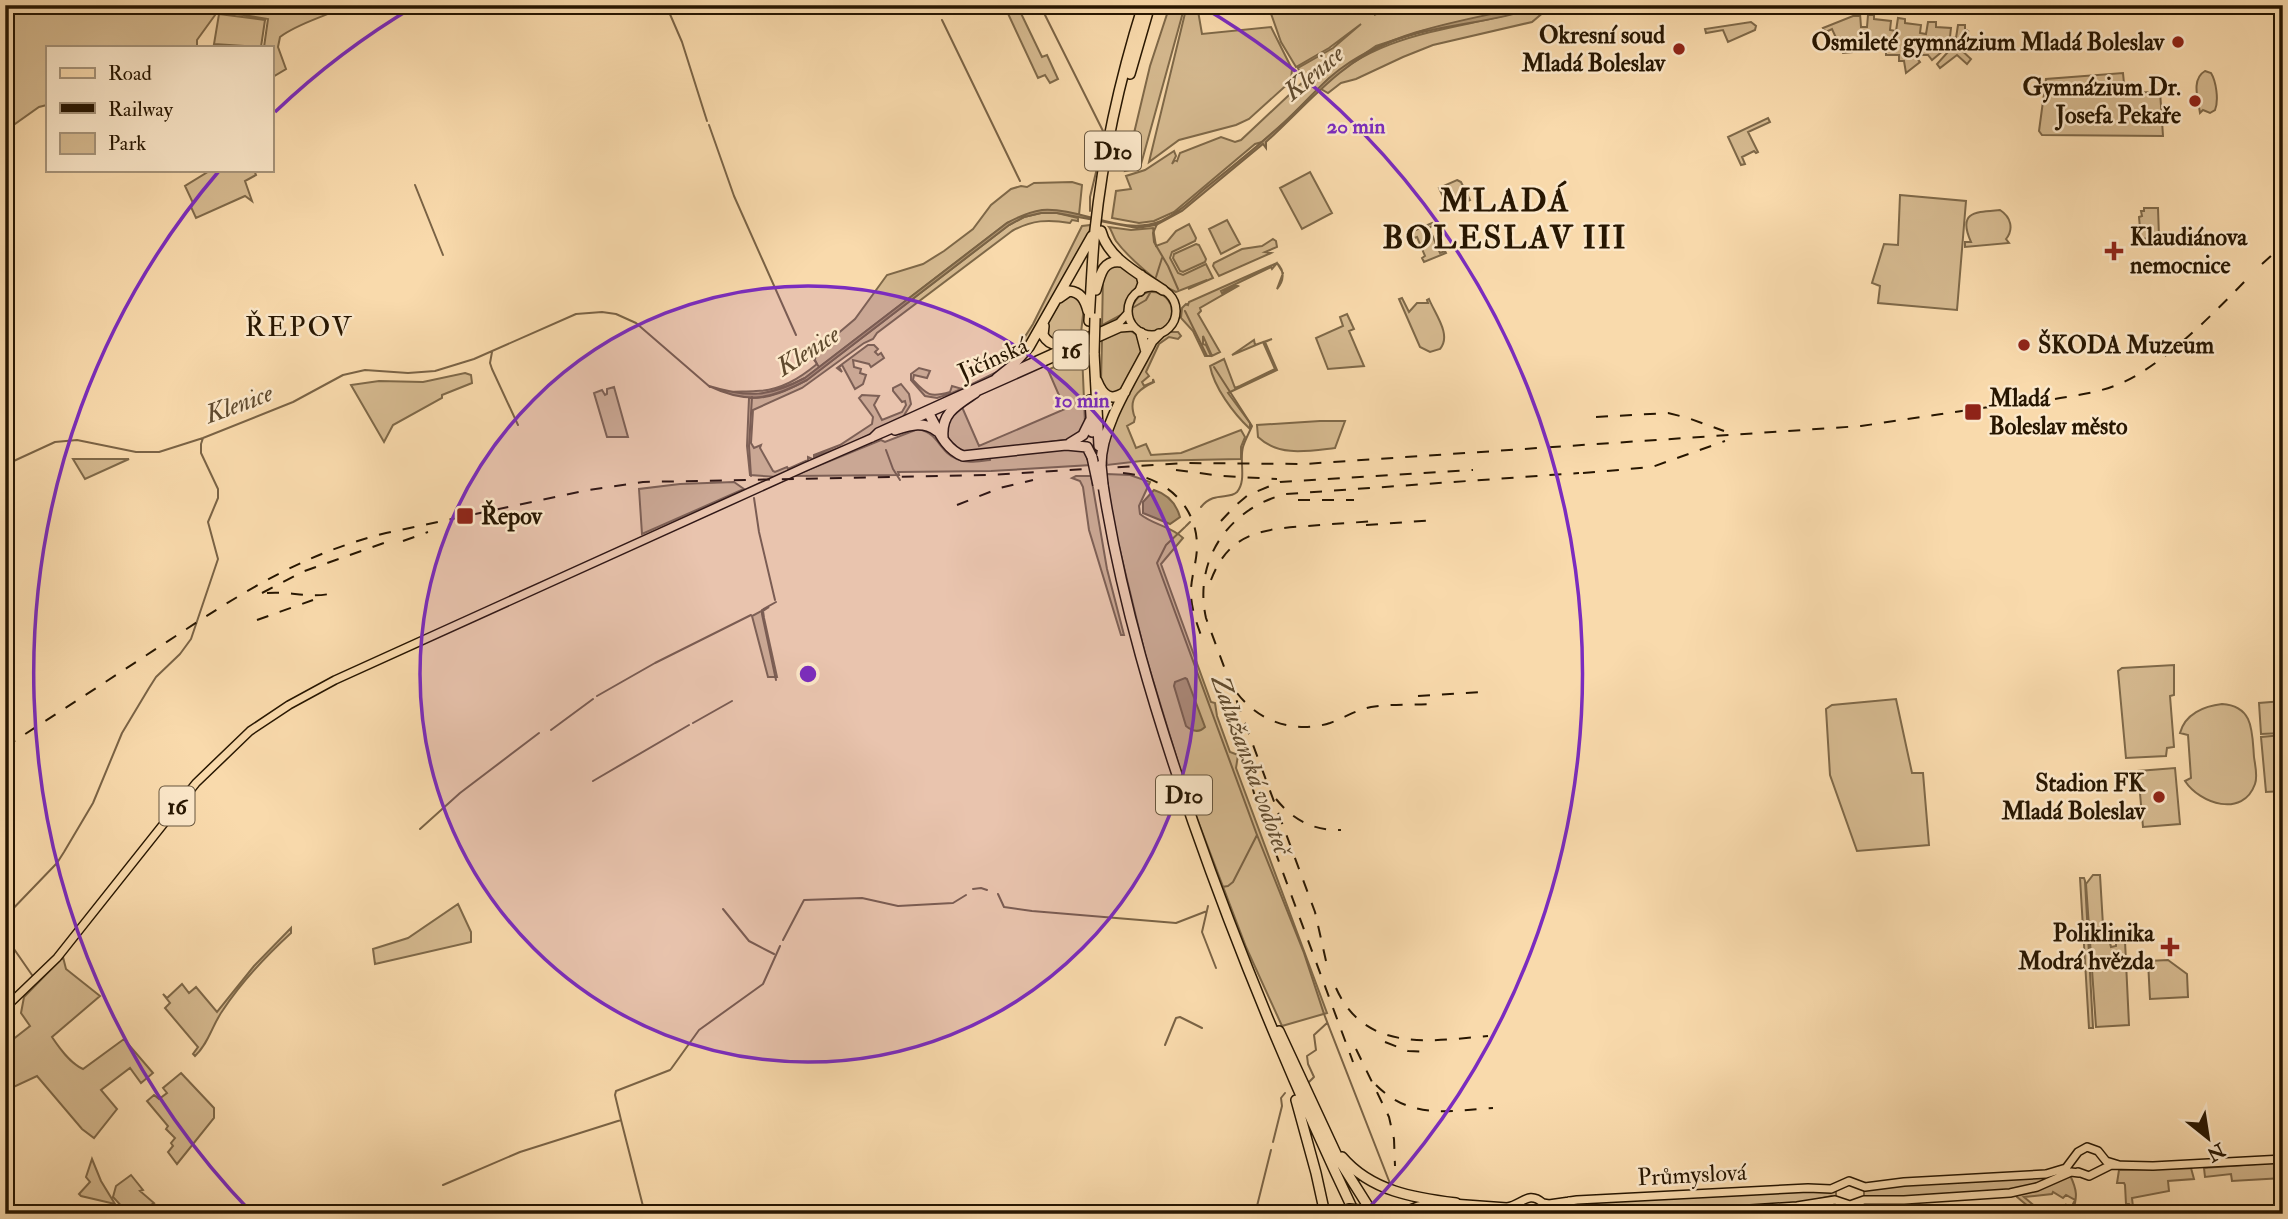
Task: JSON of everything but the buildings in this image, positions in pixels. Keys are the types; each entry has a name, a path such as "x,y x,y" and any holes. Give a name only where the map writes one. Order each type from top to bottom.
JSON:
{"highway":[{"name":"D10","path":"1143,5 1119,92 1100,210 1092,320 1091,416 1112,567 1125,622 1168,764 1231,942 1296,1100 1350,1214"},
{"name":"D10","path":"1100,210 1125,92 1150,5"},
{"name":"D10","path":"1092,320 1098,230"},
{"path":"1098,230 1107,247 1163,290"},
{"name":"16","path":"997,378 1020,359 1098,230"},
{"path":"1096,290 1107,264 1124,262"},
{"path":"1140,290 1143,283 1141,275"},
{"path":"1058,299 1069,291 1080,295 1092,320"},
{"path":"1044,322 1043,333 1048,342 1059,345 1076,342"},
{"path":"1137,330 1145,342 1146,353"},
{"path":"928,412 941,436 955,452 969,456 1066,445 1087,447 1098,458 1109,424 1152,341 1159,334"},
{"name":"D10","path":"1092,355 1098,458"},
{"name":"16","path":"1095,373 1105,395 1117,397 1126,391"},
{"path":"941,436 948,413 975,393"},
{"path":"1066,445 1083,435 1091,416"},
{"path":"895,430 924,425 941,436"},
{"name":"D10","path":"1101,485 1117,564 1144,669 1183,794 1246,967 1310,1116 1358,1211"},
{"path":"1246,967 1329,1139 1372,1214"},
{"path":"1296,1100 1325,1214"},
{"path":"1329,1139 1349,1165 1378,1185 1460,1206"},
{"path":"1439,1214 1460,1206"}],"main road":[{"path":"1140,290 1163,290 1172,300 1175,314 1171,326 1159,334"},
{"name":"Jičínská","path":"7,1004 57,958 196,783 240,740 266,720 335,680 757,489 895,430 997,378 1119,323 1128,313 1130,300 1140,290"},
{"path":"1128,313 1137,330"},
{"name":"Jičínská","path":"872,438 878,432 975,393 1120,328 1150,335 1159,334"},
{"path":"2119,1165 2108,1162 2097,1150 2089,1147 2080,1150 2074,1158 2079,1173 2091,1176 2108,1166 2119,1165 2153,1166 2283,1159"},
{"path":"2099,1172 2103,1164 2102,1156"},
{"name":"Průmyslová","path":"1518,1203 1529,1197 1547,1204 1828,1189 1849,1181 1867,1187 1904,1182 2046,1174 2065,1169 2074,1158"},
{"name":"Průmyslová","path":"1675,1214 1797,1206 1835,1200 1850,1205 1863,1200 2010,1193 2037,1187 2071,1172 2079,1173"},
{"path":"1842,1184 1838,1194 1843,1202"},
{"path":"1856,1203 1861,1194 1858,1185"},
{"path":"1561,1214 1561,1207 1570,1201"},
{"path":"1398,1214 1430,1204 1500,1207 1518,1203"},
{"path":"1516,1214 1518,1203"},
{"path":"1543,1203 1547,1214"},
{"path":"1412,1214 1460,1206 1508,1214"},
{"path":"1337,1212 1349,1208 1372,1214"}],"green space":[{"path":"5,5 347,5 296,27 280,37 278,47 286,69 273,77 273,46 264,46 268,19 218,11 197,40 197,46 46,46 46,105 39,107 5,131"},
{"path":"1004,5 1017,5 1042,57 1047,55 1058,79 1050,83 1045,75 1038,78"},
{"path":"1170,5 1185,5 1140,168 1125,171 1150,66"},
{"path":"1187,5 1197,5 1202,34 1271,27 1292,69 1291,81 1249,119 1179,140 1149,162"},
{"path":"1283,5 1392,5 1374,15 1395,5 1533,5 1422,31 1376,46 1329,78 1284,123 1174,212 1154,221 1139,223 1112,218 1116,191 1131,189 1126,176 1145,170 1174,151 1176,156 1172,164 1177,161 1180,153 1221,137 1235,142 1241,140 1305,80 1298,68 1333,48 1361,24 1329,48 1296,67 1281,42 1269,8"},
{"path":"1542,5 1551,6 1532,22 1433,45 1341,83 1328,93 1321,89 1339,72 1359,59 1402,40"},
{"path":"1860,13 1861,27 1867,27 1868,15 1874,15 1874,19 1891,21 1890,30 1896,31 1898,18 1905,19 1905,23 1921,25 1920,33 1926,34 1928,22 1936,22 1936,27 1951,28 1950,37 1956,38 1958,25 1965,25 1968,31 1957,41 1957,46 1971,59 1967,64 1957,55 1940,68 1937,64 1947,53 1944,50 1932,60 1928,55 1917,55 1915,56 1920,62 1906,73 1904,61 1899,61 1899,55 1886,55 1886,49 1843,53 1832,29 1826,32 1823,28 1853,16 1860,16"},
{"path":"219,14 265,20 261,46 214,44"},
{"path":"1751,22 1756,26 1755,30 1728,42 1723,30 1706,33 1705,29"},
{"path":"2205,71 2213,76 2217,101 2215,110 2210,113 2203,110 2200,113 2197,84"},
{"path":"2123,73 2125,94 2160,91 2163,136 2042,135 2039,131 2046,79"},
{"path":"1768,118 1770,122 1748,132 1758,152 1754,151 1742,157 1745,164 1741,165 1728,137"},
{"path":"208,172 255,172 256,175 245,181 252,201 245,196 196,218 185,186"},
{"path":"1310,172 1332,213 1302,229 1280,188"},
{"path":"1457,180 1461,182 1470,200 1449,210 1439,188"},
{"path":"1072,182 1082,185 1079,215 1042,212 1007,223 805,378 786,387 759,394 728,392 773,389 804,374 817,364 816,352 855,319 887,275 923,264 944,251 973,229 991,205 1011,189 1027,187 1034,183"},
{"path":"1900,195 1966,201 1957,310 1878,303 1880,286 1872,283 1884,244 1898,245"},
{"path":"2144,208 2158,208 2159,237 2141,239 2139,217 2142,216 2141,211 2144,211"},
{"path":"2000,210 2010,223 2006,239 2009,243 1965,247 1965,242 1971,242 1966,224 1971,215"},
{"path":"1057,213 1078,218 1078,221 1040,221 1012,231 877,333 873,339 802,388 753,410 751,443 754,448 761,445 760,448 773,471 787,467 788,469 808,460 808,457 815,460 777,477 750,475 747,446 749,398 772,395 807,380 1009,225 1024,217"},
{"path":"1227,220 1240,244 1221,254 1209,229"},
{"path":"1432,223 1429,228 1440,253 1446,253 1424,262 1422,258 1425,256 1417,237 1414,238 1411,232"},
{"path":"1189,224 1195,241 1172,252 1170,258 1178,273 1183,275 1206,264 1213,278 1176,292 1136,262 1116,241 1109,227 1131,230 1153,228 1156,246 1167,242 1176,231"},
{"path":"1091,225 1087,240 1043,319 1016,360 998,373 969,386 999,371 1009,362 1033,324 1082,226"},
{"path":"1273,239 1277,247 1265,252 1271,253 1219,276 1213,266 1242,249 1262,246"},
{"path":"1196,244 1206,259 1205,262 1180,271 1173,258 1174,254"},
{"path":"1277,263 1272,269 1271,267 1221,291 1222,293 1238,286 1200,308 1198,314 1220,352 1212,356 1203,336 1203,344 1211,356 1205,356 1193,331 1181,318 1182,308 1189,302"},
{"path":"1120,265 1140,279 1138,288 1128,297 1120,319 1102,328 1103,276 1107,267"},
{"path":"1152,292 1160,293 1166,298 1171,304 1171,320 1166,326 1160,331 1152,332 1144,331 1138,326 1133,320 1132,312 1133,304 1138,298 1144,293"},
{"path":"1073,295 1084,306 1081,333 1057,342 1048,336 1047,324 1062,299"},
{"path":"1402,298 1409,312 1417,303 1428,303 1429,299 1443,331 1440,349 1430,352 1420,347 1399,299"},
{"path":"1347,314 1354,329 1349,331 1364,366 1328,369 1316,338 1343,326 1340,317"},
{"path":"1123,330 1130,330 1138,336 1143,354 1122,391 1110,394 1101,382 1102,340"},
{"path":"1170,332 1178,332 1181,336 1178,339 1169,337 1159,344 1146,372 1149,376 1142,382 1144,386 1153,382 1153,379 1154,382 1141,390 1133,401 1134,422 1127,426 1136,448 1146,444 1151,455 1181,453 1241,430 1245,437 1241,447 1241,459 1141,461 1107,465 1109,436 1122,401 1156,339"},
{"path":"1272,339 1265,342 1277,370 1228,393 1250,423 1250,429 1225,399 1210,366 1224,359 1235,388 1240,386 1275,369 1263,342"},
{"path":"1254,340 1255,345 1260,343 1232,355"},
{"path":"868,345 874,345 878,349 875,352 878,355 881,353 884,358 871,367 853,360 854,367 861,369 860,373 866,375 863,384 855,389 842,365 839,367 842,372 837,368"},
{"path":"1082,353 1085,423 1084,429 1072,439 963,453 950,443 947,424 962,407 979,446 1065,409 1048,370"},
{"path":"919,368 930,371 927,378 914,375 913,380 929,394 950,392 952,386 962,389 937,398 925,396 911,380 911,374"},
{"path":"465,373 471,375 472,383 442,395 442,398 393,425 384,442 351,385 379,381 423,382"},
{"path":"901,384 909,394 911,404 903,417 851,444 814,457 840,445 872,424 873,417 859,398 862,395 879,396 874,405 882,420 902,412 905,401 902,402 893,391 893,388"},
{"path":"614,387 628,437 607,437 594,393 602,390 605,395 607,389"},
{"path":"1345,421 1335,448 1284,450 1275,448 1258,437 1257,425"},
{"path":"918,429 935,438 951,456 965,461 990,460 991,454 1071,446 1086,451 1091,465 991,471 898,472 899,475 793,476 881,440 885,442"},
{"path":"73,459 129,459 85,479"},
{"path":"1106,474 1130,475 1150,482 1139,506 1140,514 1183,538 1161,564 1211,702 1215,703 1230,752 1238,755 1236,768 1327,1013 1282,1026 1246,947 1187,792 1145,654 1114,526"},
{"path":"1091,476 1107,569 1124,635 1121,635 1089,530 1083,487 1080,481 1072,478"},
{"path":"734,482 744,489 642,534 639,489"},
{"path":"769,607 763,611 777,677 768,677 752,616"},
{"path":"2174,665 2174,695 2170,696 2174,747 2167,748 2166,756 2126,758 2118,671 2122,668"},
{"path":"1896,699 1912,773 1923,773 1929,845 1857,851 1830,775 1826,709 1832,705"},
{"path":"2283,701 2283,733 2261,734 2259,703"},
{"path":"2222,704 2232,706 2246,715 2253,738 2255,784 2249,795 2232,804 2211,801 2201,796 2185,781 2191,778 2188,735 2180,733 2186,721 2196,712"},
{"path":"2283,735 2283,791 2266,792 2261,737"},
{"name":"Stadion FK Mladá Boleslav","path":"2175,768 2180,824 2143,827 2138,771"},
{"path":"2093,875 2100,875 2104,942 2110,943 2111,947 2116,946 2116,942 2125,941 2129,1025 2096,1027 2086,884"},
{"path":"2080,878 2085,881 2093,1028 2089,1028"},
{"path":"458,904 471,932 471,942 375,964 373,949 408,938"},
{"path":"291,928 291,933 230,999 195,1056 193,1054 198,1047 165,1008 170,1003 163,994 167,998 182,984 189,993 196,987 217,1012 254,966"},
{"path":"63,957 66,969 100,996 52,1037 62,1051 83,1069 124,1039 153,1073 141,1083 130,1068 101,1090 117,1109 94,1138 82,1129 37,1076 5,1091 5,1042 7,1044 30,1026 21,1013 24,997"},
{"path":"2168,960 2187,974 2188,997 2150,999 2148,961"},
{"path":"181,1073 214,1108 214,1118 177,1164 168,1152 175,1138 147,1101 154,1095 159,1099 167,1093 163,1088"},
{"path":"92,1159 115,1204 79,1194 90,1182 86,1177"},
{"path":"2283,1162 2283,1178 2232,1181 2231,1174 2205,1177 2204,1168"},
{"path":"2191,1168 2194,1179 2168,1181 2169,1191 2132,1198 2133,1207 2126,1204 2124,1183 2117,1183 2119,1170"},
{"path":"2068,1169 2046,1181 2019,1190 1905,1198 1864,1198 1864,1189"},
{"path":"131,1175 143,1190 140,1191 154,1203 141,1211 126,1211 113,1197 116,1186"},
{"path":"2070,1175 2076,1194 2075,1202 2072,1213 2067,1205 2072,1206 2075,1200 2066,1195 2063,1198 2053,1192 2024,1197 2050,1214 2045,1214 2036,1211 2016,1195"},
{"path":"1836,1190 1836,1198 1734,1209 1563,1214 1563,1208 1568,1206 1571,1209 1573,1205 1598,1202"}],"shaded area":[{"path":"1542,5 1505,16 1409,36 1373,51 1324,86 1266,142 1266,148 1263,144 1182,211 1156,225 1137,228 1057,213 1024,217 1009,225 807,380 781,392 758,397 735,395 709,386 758,394 780,389 805,378 1007,223 1024,215 1042,210 1057,210 1132,226 1147,225 1168,218 1262,142 1336,72 1364,54 1387,43 1410,34"},
{"path":"1154,490 1163,494 1176,507 1180,517 1170,524 1143,513 1143,502"},
{"path":"1185,678 1205,727 1198,731 1186,726 1174,686 1175,682"}],"waterway":[{"path":"666,5 682,42 707,121"},
{"path":"1040,5 1105,135 1090,197 1090,211"},
{"path":"942,20 1020,181"},
{"path":"709,125 734,196 796,335"},
{"path":"415,185 443,255"},
{"name":"Zalužanská vodoteč","path":"1157,224 1153,233 1154,242 1178,289"},
{"path":"1156,277 1162,258"},
{"path":"1134,307 1146,300 1150,293"},
{"name":"Zalužanská vodoteč","path":"1185,311 1207,356"},
{"name":"Klenice","path":"5,465 55,442 77,440 136,452 159,452 203,438 293,402 343,375 365,370 408,373 435,371 474,359 576,314 616,314 636,323 710,387"},
{"path":"1099,327 1121,315"},
{"path":"1082,335 1091,331"},
{"path":"806,348 819,367"},
{"path":"492,352 492,369 518,425"},
{"name":"Zalužanská vodoteč","path":"1201,507 1211,499 1237,492 1242,482 1243,447 1252,426 1214,367"},
{"path":"751,476 749,446 752,397"},
{"path":"5,917 57,863 93,803 122,733 156,677 191,639 218,559 208,522 218,498 218,489 201,453 203,438"},
{"path":"886,450 900,480"},
{"path":"754,498 775,600"},
{"name":"Zalužanská vodoteč","path":"1186,526 1190,522"},
{"name":"Zalužanská vodoteč","path":"1185,527 1166,545 1157,563 1257,835 1304,953 1324,1014 1391,1186"},
{"path":"776,602 762,610 762,614 776,680"},
{"path":"597,696 655,663 751,615"},
{"path":"551,730 593,699"},
{"path":"693,723 732,701"},
{"path":"593,781 689,725"},
{"path":"420,829 460,793 539,733"},
{"path":"1222,887 1233,882 1257,835"},
{"path":"973,889 987,890"},
{"path":"998,894 1004,907 1176,923 1207,911"},
{"path":"783,940 804,900 862,898 898,906 953,903 966,895"},
{"path":"1208,906 1202,932 1216,968"},
{"path":"723,909 749,941 774,954"},
{"path":"5,936 32,975"},
{"path":"671,1069 699,1030 763,984 780,946"},
{"path":"1165,1045 1176,1018 1180,1017 1202,1028"},
{"name":"Zalužanská vodoteč","path":"1308,1083 1314,1077 1307,1056 1316,1050 1314,1035 1327,1023"},
{"path":"443,1185 520,1152 621,1120 616,1091 670,1070"},
{"name":"Zalužanská vodoteč","path":"1273,1142 1282,1106 1281,1098 1285,1093"},
{"path":"621,1120 645,1214"},
{"name":"Zalužanská vodoteč","path":"1255,1214 1271,1150"},
{"path":"1809,1201 1832,1196"},
{"path":"1610,1214 1779,1204"},
{"path":"1522,1214 1542,1210"},
{"name":"Zalužanská vodoteč","path":"1457,1214 1467,1214"}],"railway":[{"path":"2262,264 2283,245"},
{"path":"2055,399 2103,390 2136,376 2188,337 2249,277"},
{"path":"2034,401 2039,400"},
{"path":"5,747 216,610 296,565 354,542 386,533 588,490 643,482 990,475 1185,463 1304,464 1861,426 2016,403"},
{"path":"1596,417 1668,413 1724,431"},
{"path":"1583,473 1652,467 1725,441"},
{"path":"1176,470 1277,479"},
{"path":"1221,521 1248,495 1280,482 1473,470"},
{"path":"1123,473 1138,475 1164,486 1184,505 1191,517 1197,546 1191,596 1202,638"},
{"path":"1326,961 1315,912 1206,618 1203,597 1205,576 1211,557 1232,524 1248,511 1286,494 1579,473"},
{"path":"957,505 1000,488 1033,480"},
{"path":"1298,500 1354,500"},
{"path":"1366,525 1435,520"},
{"path":"1211,580 1227,552 1249,536 1276,529 1373,521"},
{"path":"403,541 428,532"},
{"path":"262,593 302,572 384,543"},
{"path":"267,593 329,594"},
{"path":"257,620 313,600"},
{"path":"1418,696 1481,692"},
{"path":"1237,693 1267,718 1291,726 1304,727 1330,723 1371,707 1431,704"},
{"path":"1239,736 1255,797 1353,1062"},
{"path":"1276,799 1305,823 1322,829 1341,830"},
{"path":"1336,988 1348,1009 1364,1024 1382,1033 1422,1040 1488,1036"},
{"path":"1385,1042 1408,1051 1428,1052"},
{"path":"1356,1049 1389,1117 1394,1139 1395,1166"},
{"path":"1376,1085 1403,1104 1431,1111 1493,1108"}],"place":[{"name":"Osmileté gymnázium Mladá Boleslav","path":"2178,42"},
{"name":"Okresní soud Mladá Boleslav","path":"1679,49"},
{"name":"Gymnázium Dr. Josefa Pekaře","path":"2195,101"},
{"name":"Klaudiánova nemocnice","path":"2114,251"},
{"name":"ŠKODA Muzeum","path":"2024,345"},
{"name":"Mladá Boleslav město","path":"1973,412"},
{"name":"Řepov","path":"465,516"},
{"name":"Stadion FK Mladá Boleslav","path":"2159,797"},
{"name":"Poliklinika Modrá hvězda","path":"2170,947"}],"district":[{"name":"MLADÁ BOLESLAV III","path":"1505,220"},
{"name":"ŘEPOV","path":"299,327"}]}
